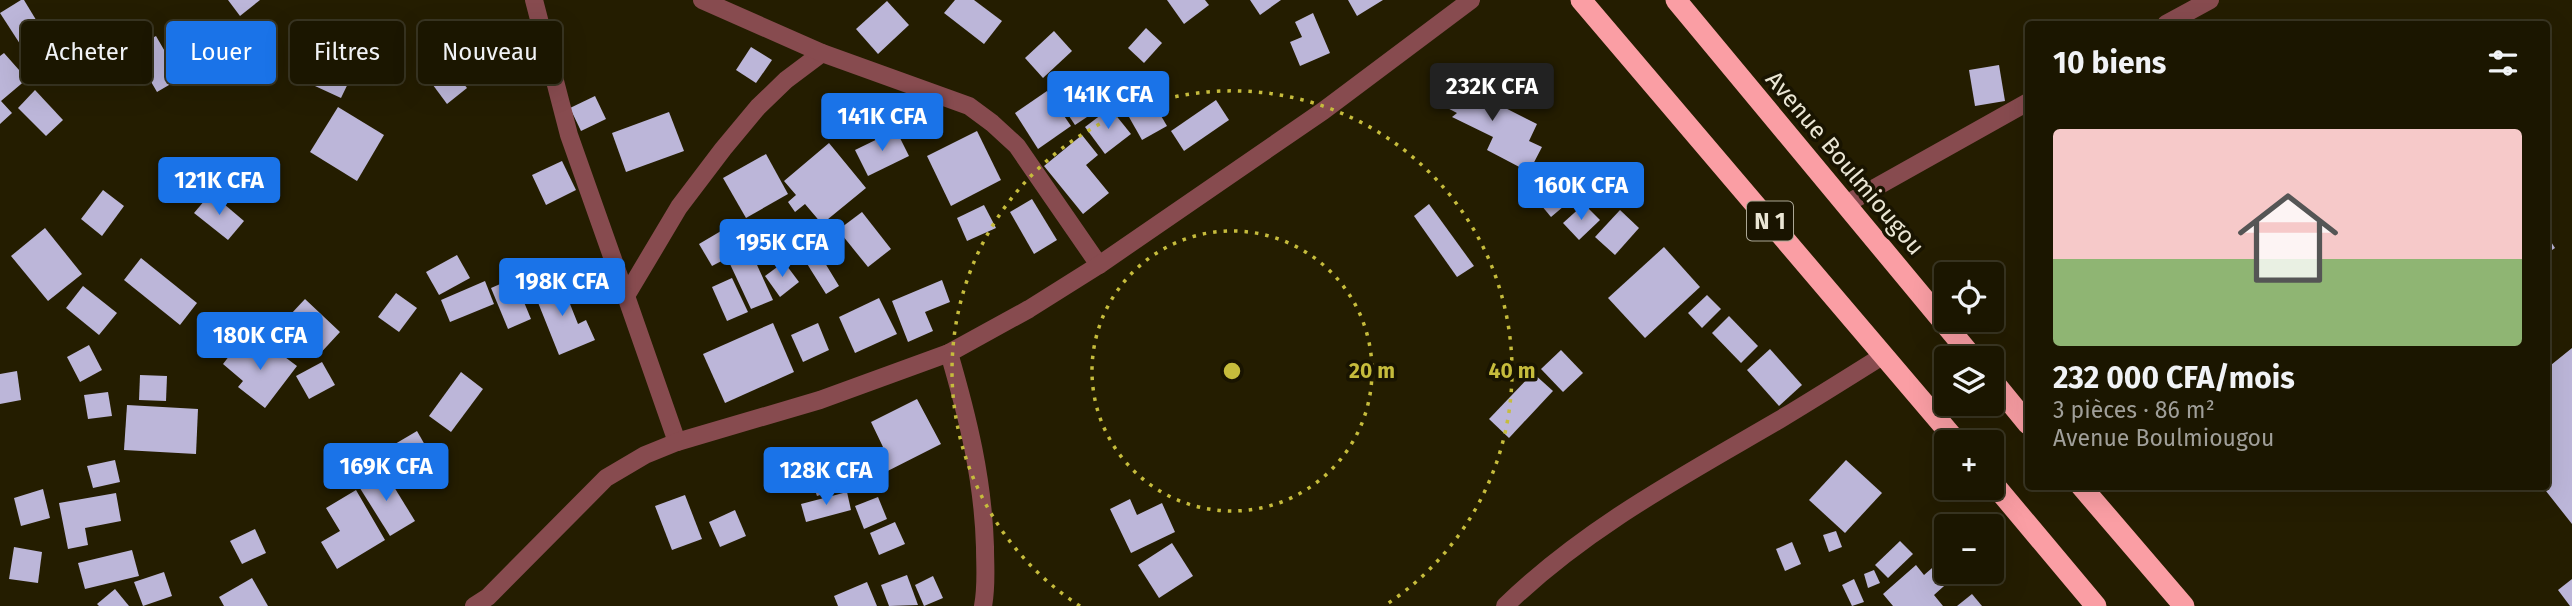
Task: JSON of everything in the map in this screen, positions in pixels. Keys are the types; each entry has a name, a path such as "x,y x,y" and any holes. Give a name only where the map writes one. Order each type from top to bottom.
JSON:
{"highway":[{"name":"N 1","path":"1581,0 1947,430"},
{"name":"Avenue Boulmiougou","path":"1676,0 1963,346"},
{"path":"2004,395 2025,420"},
{"path":"2084,490 2184,606"},
{"path":"2004,496 2096,606"}],"street":[{"path":"534,0 569,135 677,442"},
{"path":"702,0 822,53 969,106 1017,146 1099,265"},
{"path":"2172,21 2210,0"},
{"path":"474,606 488,597 606,478 645,454 820,400 949,353 1029,309 1099,265 1323,111 1460,4"},
{"path":"626,296 679,207 740,128 786,80 822,53"},
{"path":"1846,204 2025,104"},
{"path":"949,353 970,426 984,512 986,589 983,606"},
{"path":"1505,606 1570,550 1626,509 1884,355"}],"building":[{"path":"24,0 37,21 21,21 21,45 0,13"},
{"path":"228,0 260,0 240,16"},
{"path":"955,0 974,0 1002,21 984,44 944,13"},
{"path":"1167,0 1205,0 1209,5 1184,24"},
{"path":"1250,0 1281,0 1260,15"},
{"path":"1348,0 1383,0 1357,16"},
{"path":"887,1 909,25 878,54 856,29"},
{"path":"1313,13 1330,53 1300,66 1290,42 1302,37 1295,22"},
{"path":"1146,28 1162,43 1144,63 1128,48"},
{"path":"1054,31 1072,51 1043,78 1025,58"},
{"path":"156,36 166,53 166,84 171,84 157,92 152,83 152,38"},
{"path":"751,47 772,60 756,83 736,70"},
{"path":"4,53 21,72 21,84 1,101 12,113 0,124 0,56"},
{"path":"1999,65 2005,101 1975,106 1969,70"},
{"path":"1448,73 1458,78 1456,83 1537,124 1529,141 1542,147 1529,172 1487,150 1493,137 1452,117 1457,113 1434,101"},
{"path":"1140,80 1167,126 1142,140 1116,94"},
{"path":"311,84 348,84 341,98"},
{"path":"432,84 464,84 467,88 447,104"},
{"path":"1084,85 1099,109 1075,125 1059,101"},
{"path":"35,90 63,120 46,136 18,108"},
{"path":"1047,91 1071,126 1038,149 1015,113"},
{"path":"595,96 606,119 581,131 570,108"},
{"path":"1216,100 1229,120 1184,151 1171,131"},
{"path":"338,107 384,135 357,181 310,152"},
{"path":"1110,108 1131,134 1105,154 1085,127"},
{"path":"669,112 684,151 626,172 612,133"},
{"path":"896,130 909,156 868,176 855,150"},
{"path":"977,131 1001,180 951,206 927,156"},
{"path":"1082,135 1098,155 1086,165 1109,193 1083,214 1044,166"},
{"path":"829,143 866,188 822,224 805,204 795,212 788,202 796,195 784,181"},
{"path":"766,154 788,194 746,218 723,178"},
{"path":"562,161 576,190 546,205 532,175"},
{"path":"1561,178 1576,196 1551,217 1536,199"},
{"path":"103,190 124,206 102,236 81,219"},
{"path":"211,193 244,221 228,240 194,213"},
{"path":"1032,199 1057,240 1034,254 1010,212"},
{"path":"1429,204 1474,266 1457,277 1414,216"},
{"path":"1584,204 1600,220 1579,240 1563,223"},
{"path":"984,205 996,228 967,241 957,218"},
{"path":"1620,210 1639,228 1615,255 1595,237"},
{"path":"862,212 891,249 868,267 838,230"},
{"path":"45,228 82,274 48,301 11,256"},
{"path":"721,231 735,254 712,266 699,244"},
{"path":"830,232 843,252 825,263 839,286 826,294 799,251"},
{"path":"1664,247 1700,287 1645,338 1608,298"},
{"path":"752,254 773,300 751,309 730,264"},
{"path":"457,255 470,278 439,295 426,272"},
{"path":"141,258 197,303 180,325 124,280"},
{"path":"784,262 799,282 780,297 765,276"},
{"path":"514,278 531,319 508,329 491,288"},
{"path":"732,278 748,312 727,321 712,287"},
{"path":"560,279 578,324 586,320 595,340 559,355 533,290"},
{"path":"942,280 950,302 925,312 933,331 908,342 892,301"},
{"path":"485,281 494,304 450,322 441,300"},
{"path":"83,286 117,313 99,335 66,308"},
{"path":"396,293 417,308 399,332 378,317"},
{"path":"1707,295 1721,309 1702,328 1688,313"},
{"path":"879,298 897,334 855,353 839,317"},
{"path":"305,299 340,332 316,358 302,345 296,350 275,331"},
{"path":"1729,316 1758,346 1741,363 1712,333"},
{"path":"773,323 794,372 725,403 703,354"},
{"path":"818,323 829,350 803,362 791,335"},
{"path":"240,342 256,355 266,343 297,366 265,408 238,387 243,381 223,364"},
{"path":"89,345 102,370 80,382 67,357"},
{"path":"2572,348 2572,524 2545,490 2550,490 2550,366"},
{"path":"1770,349 1802,385 1779,406 1747,370"},
{"path":"1561,350 1583,373 1563,392 1541,369"},
{"path":"322,362 335,385 309,399 296,376"},
{"path":"17,371 21,400 0,404 0,374"},
{"path":"461,372 483,389 451,432 429,416"},
{"path":"1533,373 1553,391 1509,438 1489,419"},
{"path":"140,375 167,376 166,401 139,400"},
{"path":"108,392 112,416 88,419 84,395"},
{"path":"917,399 941,444 858,486 847,465 883,447 871,422"},
{"path":"127,405 198,409 196,454 124,450"},
{"path":"417,431 442,475 419,487 395,444"},
{"path":"115,460 120,482 93,488 87,466"},
{"path":"1846,460 1882,493 1845,533 1809,500"},
{"path":"826,464 836,490 817,496 808,470"},
{"path":"383,469 415,521 390,536 358,485"},
{"path":"43,489 50,518 21,526 14,498"},
{"path":"356,490 385,540 337,569 321,542 340,531 326,508"},
{"path":"847,492 851,510 806,522 801,504"},
{"path":"116,493 121,521 85,528 88,545 68,549 59,503"},
{"path":"685,495 702,539 672,550 655,506"},
{"path":"878,497 887,519 864,529 855,506"},
{"path":"1130,499 1137,515 1162,503 1175,532 1131,553 1110,509"},
{"path":"735,510 746,536 720,547 709,522"},
{"path":"895,522 905,544 879,555 870,533"},
{"path":"255,529 266,553 242,564 230,541"},
{"path":"1836,531 1842,547 1829,552 1823,535"},
{"path":"1900,541 1913,554 1888,578 1875,565"},
{"path":"1792,542 1801,564 1785,571 1776,549"},
{"path":"1172,543 1193,576 1159,598 1138,565"},
{"path":"14,547 42,552 38,583 9,579"},
{"path":"132,550 139,576 85,589 78,563"},
{"path":"1916,565 1924,575 1934,566 1934,584 1946,584 1934,595 1943,606 1893,606 1883,594"},
{"path":"1874,570 1880,583 1868,588 1864,574"},
{"path":"164,572 172,596 143,606 134,582"},
{"path":"907,575 918,605 889,606 881,585"},
{"path":"933,576 943,598 924,606 915,585"},
{"path":"252,578 268,606 224,606 219,597"},
{"path":"1854,579 1864,602 1852,606 1842,585"},
{"path":"2572,579 2572,606 2570,606 2558,590"},
{"path":"867,582 877,606 838,606 834,596"},
{"path":"115,589 129,606 97,604"},
{"path":"1972,594 1982,606 1957,606"}]}
